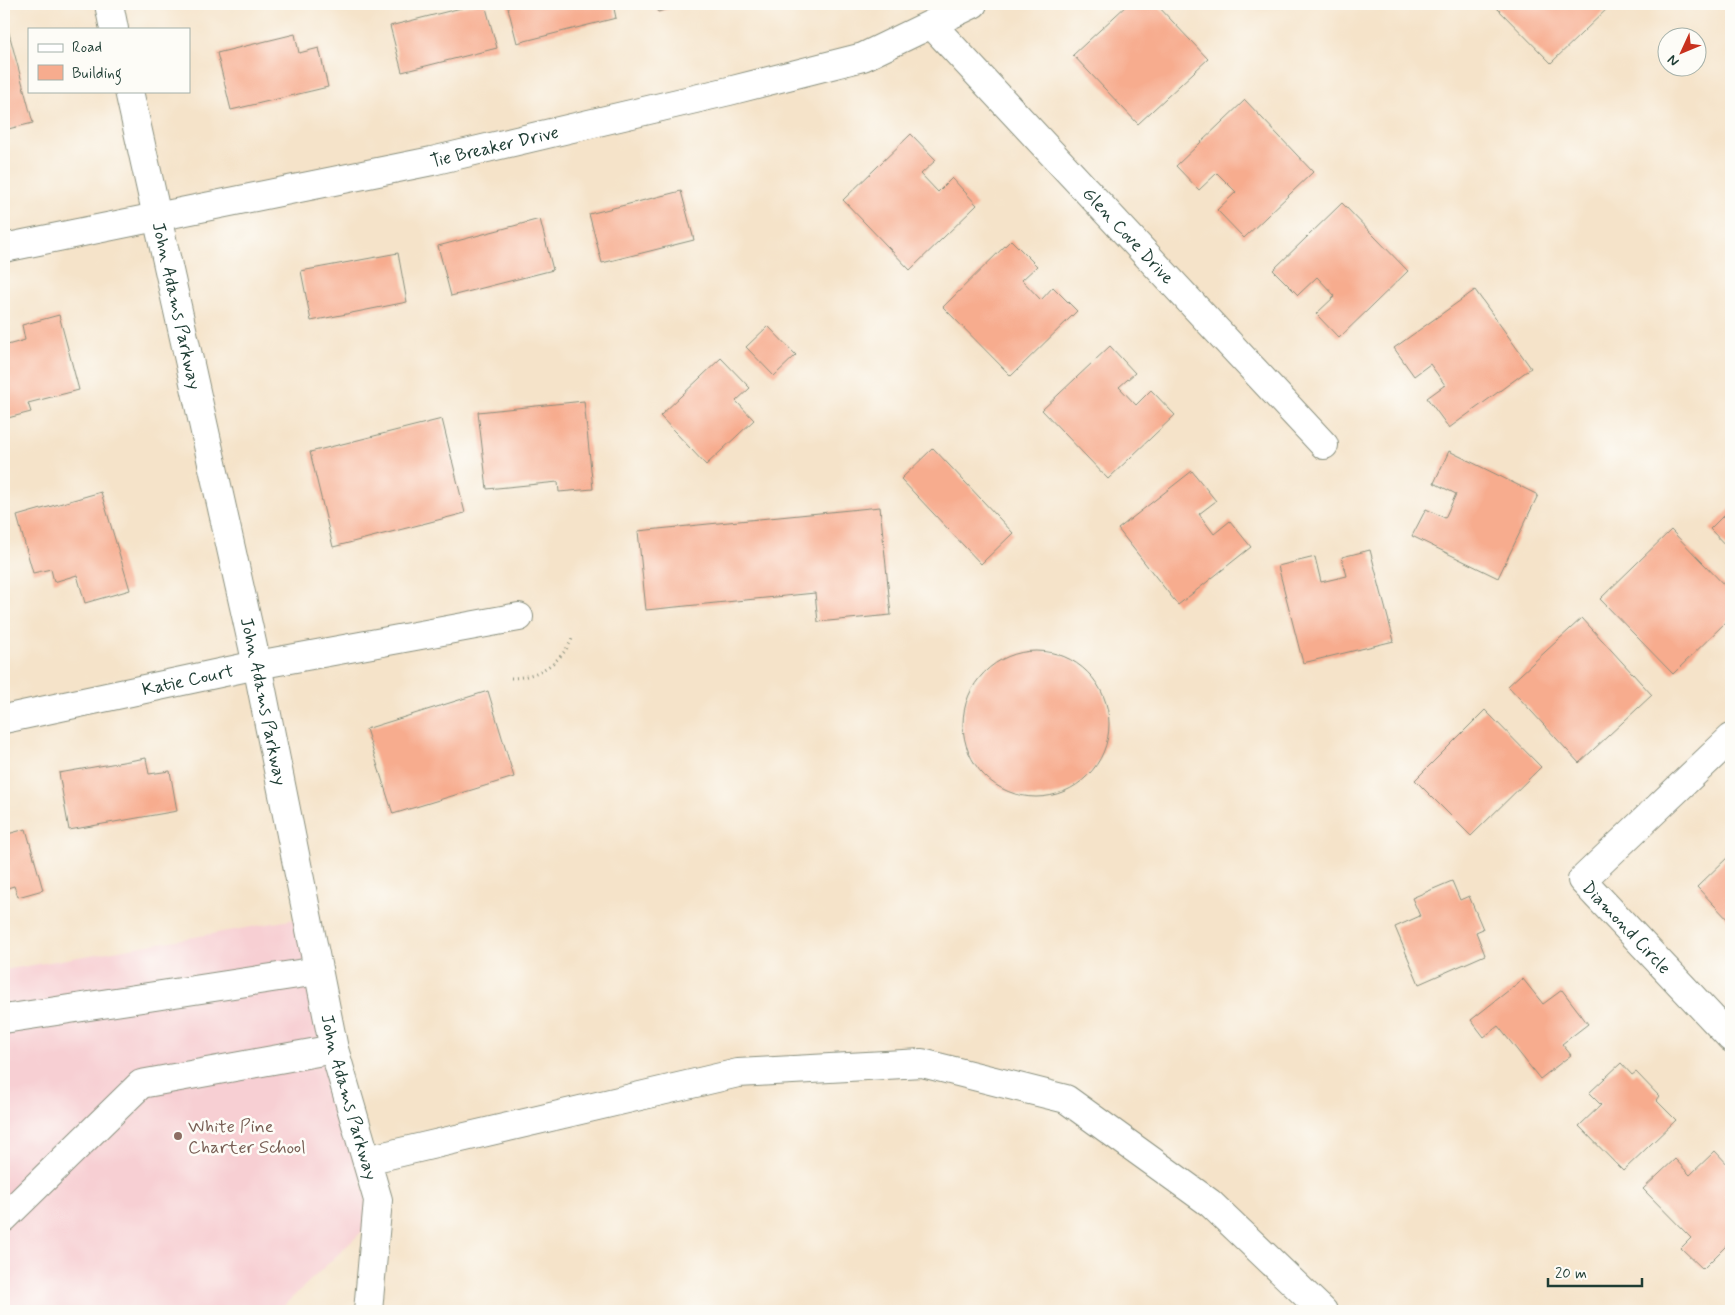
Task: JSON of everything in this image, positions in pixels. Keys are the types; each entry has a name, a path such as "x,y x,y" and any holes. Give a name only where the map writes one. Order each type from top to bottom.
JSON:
{"street":[{"path":"109,4 114,28"},
{"name":"Tie Breaker Drive","path":"4,248 158,218 432,160 729,92 863,56 973,4"},
{"name":"Glen Cove Drive","path":"932,25 1324,444"},
{"name":"John Adams Parkway","path":"129,92 257,665 334,1049 378,1200 368,1311"},
{"name":"Katie Court","path":"4,719 257,665 519,617"},
{"name":"Diamond Circle","path":"1731,738 1582,880 1731,1038"},
{"path":"4,1018 318,971"},
{"path":"4,1218 141,1084 334,1049"},
{"path":"367,1160 738,1073 922,1063 1066,1098 1210,1202 1323,1311"}],"path":[{"path":"511,678 527,678 548,667 562,656 574,636"}],"shaded area":[{"name":"White Pine Charter School","path":"308,917 371,1223 278,1311 4,1311 4,970"}],"building":[{"path":"477,4 485,4 497,48 402,72 390,26"},
{"path":"507,4 613,4 616,18 517,43"},
{"path":"655,4 685,4 658,12"},
{"path":"1128,4 1156,4 1208,59 1138,124 1073,55"},
{"path":"1493,4 1612,4 1551,63"},
{"path":"4,22 6,22 33,123 4,130"},
{"path":"295,34 299,53 319,48 328,87 231,110 217,53"},
{"path":"1245,100 1313,172 1244,238 1217,210 1236,192 1217,173 1199,190 1176,166"},
{"path":"911,134 936,160 921,174 938,192 952,178 977,205 910,270 843,200"},
{"path":"681,191 694,240 602,263 589,214"},
{"path":"1342,203 1408,271 1339,338 1316,314 1335,296 1317,277 1298,295 1273,270"},
{"path":"540,219 553,270 451,296 438,246"},
{"path":"1011,240 1037,266 1022,280 1041,300 1053,287 1077,311 1011,376 943,307"},
{"path":"398,253 407,302 311,321 301,271"},
{"path":"1475,290 1531,368 1449,428 1427,398 1445,385 1430,364 1414,376 1394,348"},
{"path":"59,315 79,390 28,403 31,412 4,419 4,346 25,340 22,325"},
{"path":"768,326 796,355 774,376 746,347"},
{"path":"1110,346 1135,373 1119,387 1136,405 1151,390 1175,415 1108,479 1042,410"},
{"path":"721,358 750,388 736,401 754,420 706,465 660,416"},
{"path":"584,401 593,489 559,492 558,482 487,489 478,412"},
{"path":"442,419 465,513 333,547 310,452"},
{"path":"933,448 1013,533 981,564 901,479"},
{"path":"1449,451 1538,495 1498,578 1412,536 1426,509 1445,518 1456,494 1434,483"},
{"path":"1192,471 1216,501 1199,514 1214,534 1230,521 1251,547 1178,605 1118,529"},
{"path":"101,492 130,590 85,603 77,575 54,582 51,569 33,573 17,516"},
{"path":"880,507 891,615 818,622 815,593 646,610 638,531"},
{"path":"1731,510 1731,551 1710,529"},
{"path":"1671,530 1731,592 1731,617 1673,674 1600,599"},
{"path":"1370,550 1394,641 1303,663 1278,566 1315,557 1321,582 1347,576 1342,557"},
{"path":"1582,618 1652,695 1579,763 1508,686"},
{"path":"1036,651 1064,656 1088,672 1104,696 1109,724 1104,752 1088,776 1064,792 1036,797 1008,792 984,776 968,752 963,724 968,696 984,672 1008,656"},
{"path":"488,691 514,777 393,814 366,729"},
{"path":"1485,710 1541,767 1471,836 1415,780"},
{"path":"146,758 149,774 170,771 177,811 69,830 59,773"},
{"path":"26,829 43,890 18,897 14,886 4,889 4,835"},
{"path":"1731,854 1731,923 1697,887"},
{"path":"1452,881 1460,900 1469,896 1483,929 1476,932 1485,955 1419,984 1395,927 1420,916 1412,898"},
{"path":"1523,979 1543,1004 1562,990 1588,1024 1562,1044 1571,1055 1540,1079 1498,1026 1484,1037 1471,1020"},
{"path":"1621,1063 1632,1075 1636,1072 1659,1096 1656,1100 1676,1120 1623,1171 1579,1126 1601,1105 1589,1093"},
{"path":"1715,1151 1731,1168 1731,1188 1724,1195 1731,1203 1731,1241 1703,1269 1681,1248 1691,1238 1643,1189 1675,1159 1690,1175"}],"place":[{"name":"White Pine Charter School","path":"178,1136"}]}
